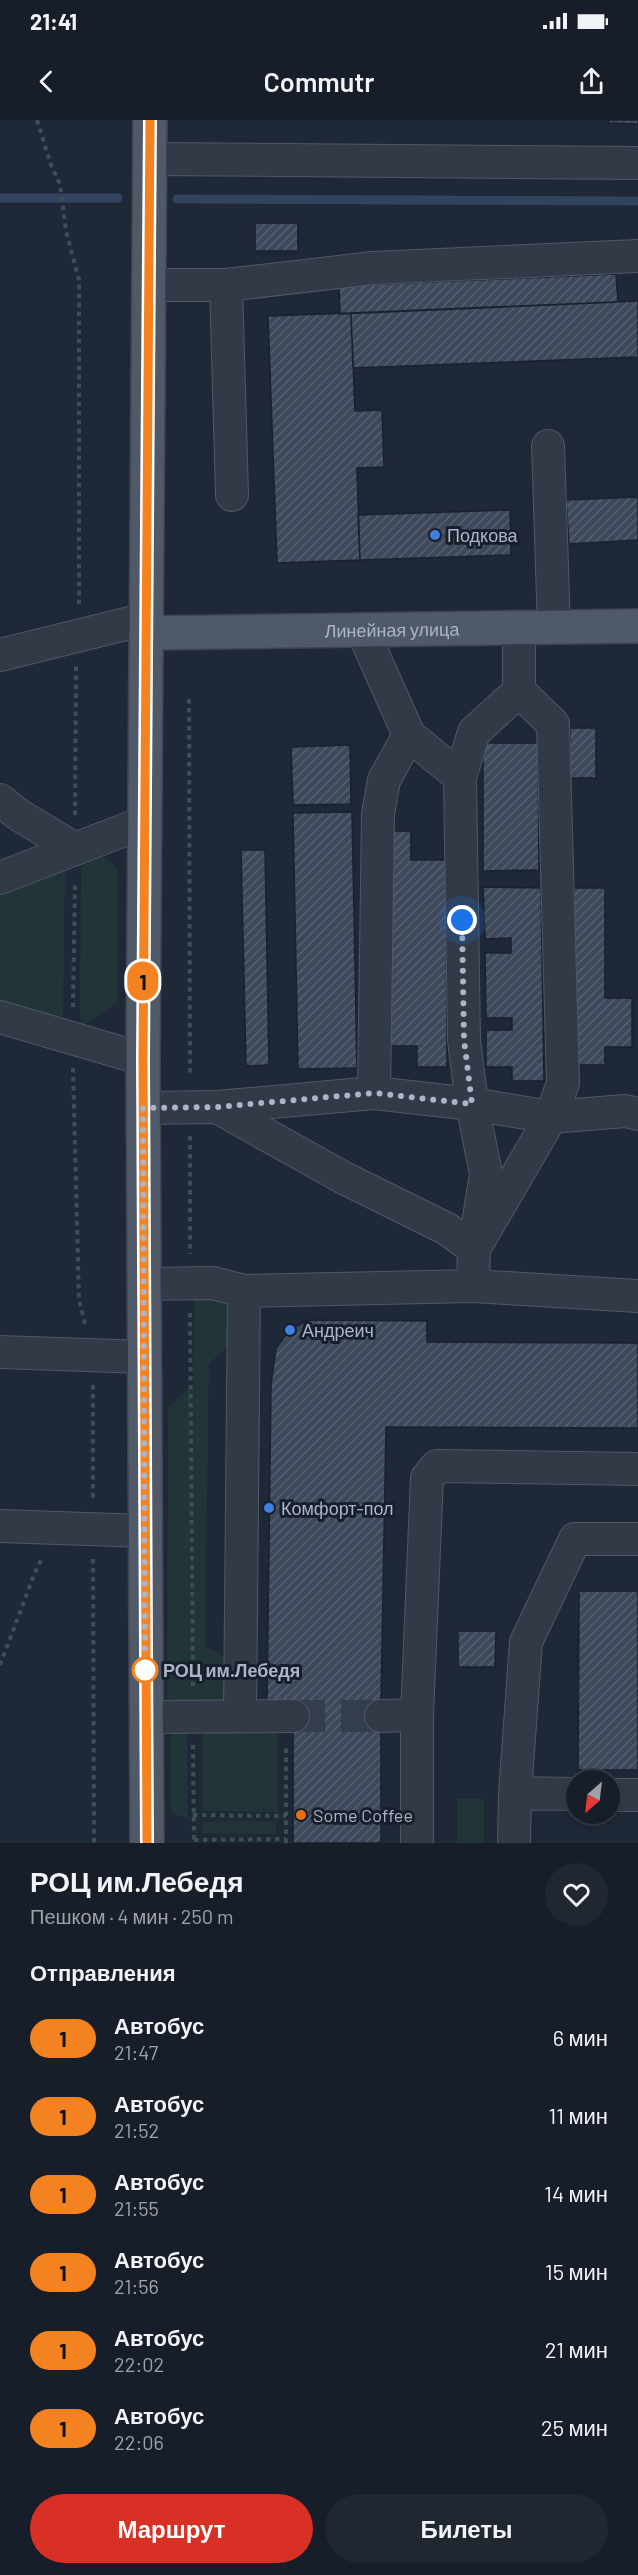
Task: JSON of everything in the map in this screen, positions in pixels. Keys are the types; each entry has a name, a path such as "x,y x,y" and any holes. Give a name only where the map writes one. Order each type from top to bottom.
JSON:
{"main road":[{"path":"147,1843 143,1059 150,120"},
{"name":"Линейная улица","path":"146,626 363,632 638,626"}],"street":[{"path":"150,159 638,163"},
{"path":"148,285 226,285 373,268 638,256"},
{"path":"226,285 232,495"},
{"path":"548,446 554,627"},
{"name":"Линейная улица","path":"0,655 77,636 146,626"},
{"path":"474,1249 550,1117 563,1083 552,724 519,691 519,628"},
{"path":"363,632 409,735 460,777"},
{"path":"473,1286 474,1249 486,1174 472,1104 464,1040 460,777 474,732 519,691"},
{"path":"374,1093 378,814 384,780 409,735"},
{"path":"0,800 75,849"},
{"path":"0,878 144,822"},
{"path":"0,1017 143,1059"},
{"path":"143,1108 217,1107 374,1093 472,1104 550,1117 626,1111 638,1114"},
{"path":"217,1107 342,1177 447,1229 474,1249"},
{"path":"144,1284 213,1283 244,1291 473,1286 638,1296"},
{"path":"240,1716 244,1291"},
{"path":"0,1352 144,1357"},
{"path":"417,1843 417,1715 428,1478 437,1466 638,1469"},
{"path":"0,1526 144,1531"},
{"path":"514,1843 515,1793 526,1642 575,1539 638,1539"},
{"path":"146,1717 289,1715"},
{"path":"381,1716 417,1715"},
{"path":"515,1793 566,1794"},
{"path":"620,1795 638,1795"}],"path":[{"path":"37,120 51,165 60,184 68,238 79,279 80,604 74,741 73,1040 79,1300 93,1355 94,1843"},
{"path":"0,1665 34,1575 58,1528"},
{"path":"194,1840 286,1841 289,1715"},
{"path":"194,1815 286,1816"}],"green space":[{"path":"104,857 118,870 118,1002 80,1027 81,861"},
{"path":"65,867 63,1025 0,1004 0,892"},
{"path":"194,1295 220,1296 230,1306 229,1345 209,1364 205,1647 223,1656 228,1661 231,1672 229,1700 179,1707 167,1697 168,1408 193,1384"},
{"path":"187,1727 188,1818 171,1813 171,1733"},
{"path":"202,1727 278,1727 278,1812 202,1811"},
{"path":"457,1799 484,1799 484,1843 457,1843"},
{"path":"276,1821 276,1834 202,1833 202,1822"}],"building":[{"path":"609,120 638,120 638,124 609,123"},
{"path":"255,223 298,223 298,251 255,251"},
{"path":"616,274 618,302 340,314 339,286"},
{"path":"638,301 638,357 353,368 351,313"},
{"path":"351,313 355,411 382,410 384,467 357,468 360,560 277,563 268,316"},
{"path":"638,497 638,540 569,544 566,500"},
{"name":"Подкова","path":"510,510 511,555 360,560 358,515"},
{"path":"570,728 596,728 596,778 570,778"},
{"path":"483,743 538,743 539,870 483,871"},
{"path":"350,745 351,804 293,805 291,747"},
{"path":"352,812 357,1068 298,1069 293,813"},
{"path":"387,831 411,831 411,860 446,860 447,1067 417,1067 417,1046 388,1046"},
{"path":"241,850 265,850 269,1065 246,1066"},
{"path":"483,887 541,888 544,1081 512,1081 512,1067 486,1067 486,1030 512,1030 512,1018 486,1018 485,953 511,953 511,938 485,939"},
{"path":"574,888 605,888 605,998 632,998 632,1047 605,1047 605,1065 574,1065"},
{"path":"308,1320 427,1321 427,1342 638,1343 638,1428 386,1427 381,1843 293,1843 293,1702 267,1702 271,1385 276,1348 290,1330"},
{"path":"579,1591 638,1591 638,1770 578,1770"},
{"path":"458,1631 496,1631 495,1667 458,1667"}],"waterway":[{"path":"0,198 118,198"},
{"path":"177,199 638,201"}],"tunnel":[{"path":"293,1716 381,1716"}],"bus line":[{"name":"1","path":"147,1843 143,1059 150,120"}],"place":[{"name":"Подкова","path":"435,535"},
{"name":"Андреич","path":"290,1330"},
{"name":"Комфорт-пол","path":"269,1508"},
{"name":"РОЦ им.Лебедя","path":"145,1670"},
{"name":"Some Coffee","path":"301,1815"}],"route":[{"path":"145,1670 143,1108 217,1107 374,1093 472,1104 464,1040 462,920"}]}
